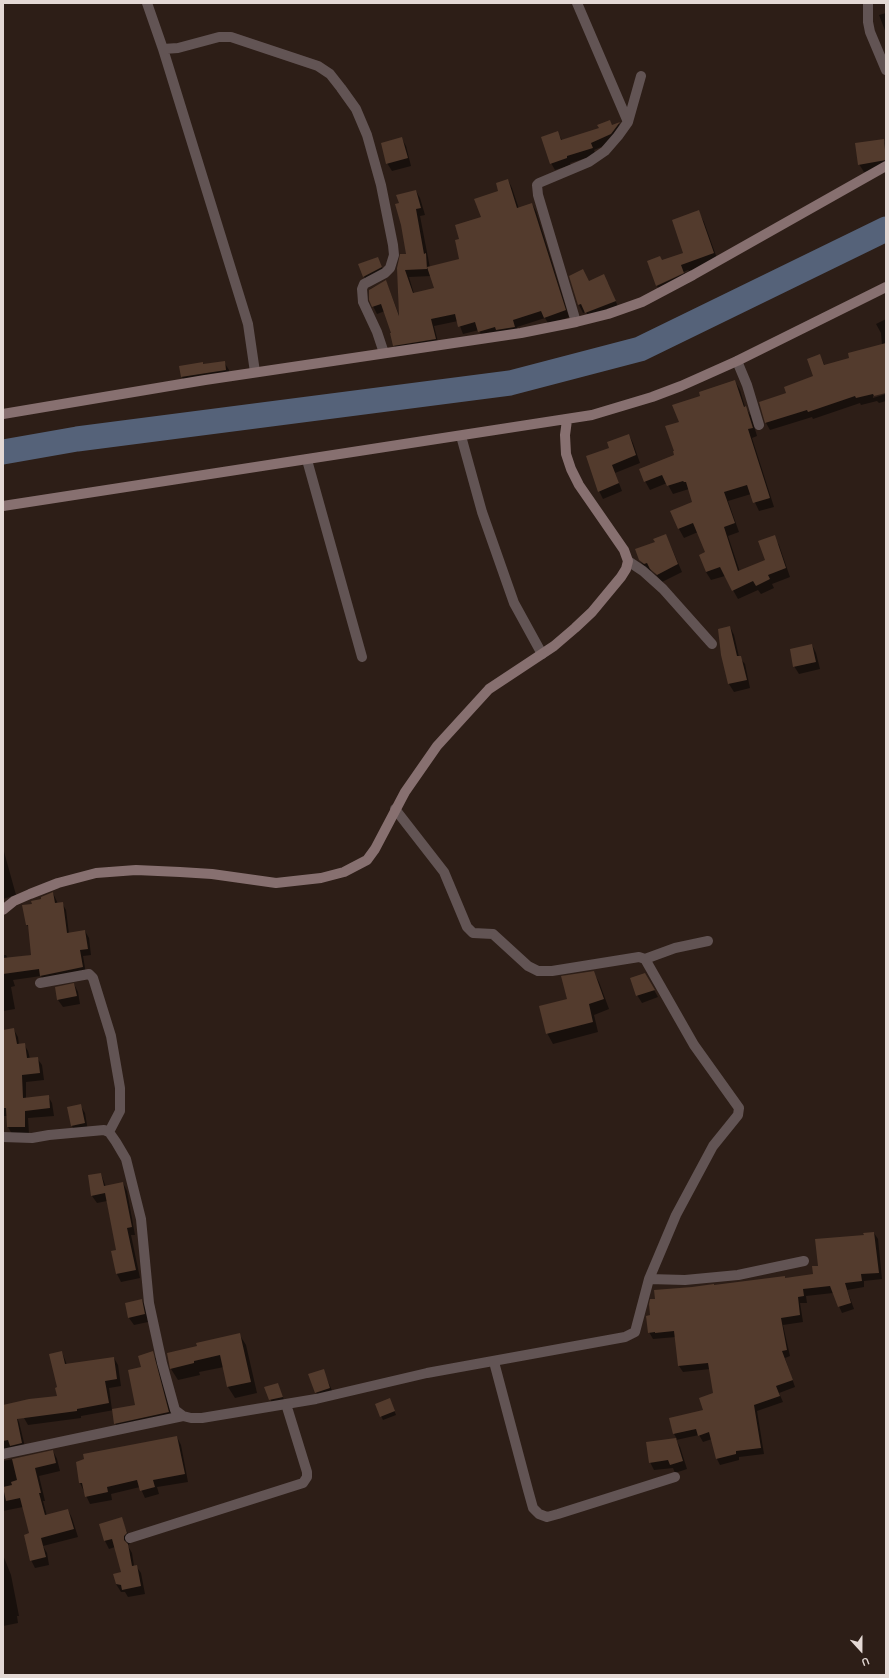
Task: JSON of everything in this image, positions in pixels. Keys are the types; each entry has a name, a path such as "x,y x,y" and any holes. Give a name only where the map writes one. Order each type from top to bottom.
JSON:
{"street":[{"path":"147,3 163,49 248,324 255,372"},
{"path":"577,3 628,122"},
{"path":"868,3 868,22 870,32 886,70"},
{"path":"163,49 178,48 219,37 231,37 318,66 330,74 341,88 356,109 367,136 381,185 393,245 394,255 390,268 386,273 364,284 362,289 363,302 377,332 384,353"},
{"path":"576,322 538,195 537,185 589,162 598,156 618,136 628,122 641,76"},
{"path":"3,414 255,372 521,333 608,314 642,302 693,275 886,166"},
{"path":"3,506 592,415 652,397 737,361 886,287"},
{"path":"737,361 747,385 759,425"},
{"path":"566,420 566,454 570,469 579,485 624,550 628,561 643,571 662,589 712,644"},
{"path":"461,436 482,512 514,603 542,654"},
{"path":"307,460 362,657"},
{"path":"3,910 14,902 30,894 58,883 96,873 136,870 180,872 212,874 276,883 321,878 359,866 367,860 375,849 405,792 437,746 489,689 542,654 575,628 592,612 621,577 628,561"},
{"path":"395,809 444,872 467,927 473,934 493,934 528,966 538,971 552,971 639,957 645,959 675,948 708,941"},
{"path":"3,1454 183,1416 202,1418 316,1399 428,1373 494,1362 631,1335 635,1332 649,1280 676,1215 713,1146 738,1115 740,1110 694,1045 645,959"},
{"path":"40,983 89,974 93,978 111,1036 120,1088 120,1112 109,1132"},
{"path":"3,1138 32,1138 97,1130 109,1132 116,1142 126,1159 136,1198 143,1234 149,1303 155,1334 175,1410 183,1416"},
{"path":"649,1280 685,1280 738,1275 804,1261"},
{"path":"494,1362 533,1508 539,1514 547,1517 675,1477"},
{"path":"130,1538 303,1483 307,1478 307,1472 286,1404"}],"building":[{"path":"610,120 612,125 620,122 611,134 591,143 593,148 567,156 567,158 550,164 541,137 558,131 561,140 599,128 597,125"},
{"path":"402,137 408,158 386,164 381,143"},
{"path":"884,139 886,160 858,165 855,143"},
{"path":"508,179 517,208 532,203 566,310 544,318 541,311 513,320 515,327 496,330 495,327 478,332 475,322 458,327 455,314 431,319 436,339 393,346 391,333 381,304 372,307 369,300 369,290 386,280 399,316 397,268 400,254 406,254 401,225 395,204 399,203 396,195 416,190 421,208 416,209 424,254 426,253 427,269 405,270 413,293 434,288 427,267 459,259 455,240 459,239 455,225 481,217 474,199 498,191 496,183"},
{"path":"699,210 714,253 681,265 684,273 656,286 647,261 660,256 662,260 683,253 672,220"},
{"path":"378,257 382,267 363,277 358,264"},
{"path":"583,269 589,281 604,274 616,301 585,313 581,304 578,305 569,276"},
{"path":"886,343 886,393 856,398 855,396 808,412 807,410 765,423 759,402 786,393 784,387 813,376 807,359 820,354 824,365 849,358 848,353"},
{"path":"225,361 226,370 181,377 179,366 203,362 203,364"},
{"path":"735,380 753,428 748,429 770,498 753,503 747,485 724,492 735,523 724,527 738,571 765,560 758,541 775,535 786,568 768,575 770,579 756,586 753,581 732,591 720,567 706,572 699,555 705,552 693,523 678,529 670,511 692,502 686,482 683,481 667,486 662,475 644,482 639,469 674,455 665,426 679,422 672,405 700,396 699,392"},
{"path":"629,434 636,455 612,465 619,483 598,492 586,456 609,448 607,442"},
{"path":"666,534 678,564 657,575 650,569 647,563 644,564 639,560 635,549 655,542 653,539"},
{"path":"730,626 737,656 741,656 747,680 728,684 721,655 718,629"},
{"path":"812,644 816,662 793,667 790,649"},
{"path":"53,892 55,903 63,902 67,933 85,930 88,949 80,950 83,967 40,976 39,969 3,974 3,958 31,955 28,925 26,925 22,905 32,904 31,901 41,899 41,897"},
{"path":"594,971 604,999 589,1004 593,1022 546,1034 539,1006 567,999 561,976"},
{"path":"645,973 655,990 636,996 630,978"},
{"path":"74,983 77,996 57,1000 55,987"},
{"path":"14,1028 17,1044 25,1043 27,1058 38,1057 40,1073 22,1075 23,1098 49,1095 50,1108 25,1111 25,1127 7,1127 6,1108 3,1108 3,1030"},
{"path":"81,1104 85,1123 71,1126 67,1107"},
{"path":"101,1173 104,1186 123,1182 132,1227 127,1228 136,1270 116,1274 111,1251 116,1250 105,1193 91,1196 88,1175"},
{"path":"874,1232 879,1273 861,1274 862,1281 845,1283 851,1303 838,1307 830,1286 803,1289 804,1296 798,1297 800,1315 781,1318 787,1350 782,1351 793,1380 776,1386 780,1396 754,1405 761,1448 736,1451 736,1454 716,1459 709,1432 698,1436 696,1429 673,1434 669,1418 703,1410 699,1398 713,1393 708,1363 678,1366 674,1331 648,1333 646,1316 650,1315 650,1299 655,1299 654,1290 813,1274 812,1266 818,1266 815,1239 864,1235 863,1233"},
{"path":"142,1299 145,1314 128,1318 125,1303"},
{"path":"240,1333 251,1382 227,1387 220,1355 194,1361 194,1363 170,1369 167,1353 197,1346 196,1343"},
{"path":"62,1351 65,1364 114,1357 117,1379 105,1381 109,1403 77,1409 77,1411 17,1419 22,1443 10,1446 8,1440 3,1441 3,1405 29,1399 57,1396 55,1388 57,1387 49,1354"},
{"path":"153,1351 169,1412 114,1424 112,1409 135,1405 128,1370 141,1367 138,1356"},
{"path":"324,1369 330,1388 315,1393 308,1374"},
{"path":"278,1383 283,1397 269,1400 264,1387"},
{"path":"390,1398 395,1411 380,1417 375,1404"},
{"path":"177,1436 185,1474 153,1480 155,1487 140,1491 137,1480 107,1487 108,1492 85,1497 82,1483 79,1483 76,1462 84,1459 83,1454"},
{"path":"676,1438 683,1461 670,1465 668,1460 649,1463 646,1442"},
{"path":"53,1450 56,1463 35,1468 41,1493 39,1493 45,1515 68,1509 74,1529 41,1538 46,1557 30,1561 24,1535 29,1533 20,1498 6,1501 3,1487 12,1485 11,1482 17,1480 12,1459"},
{"path":"122,1517 127,1533 124,1536 124,1540 128,1544 132,1566 137,1565 141,1586 122,1590 121,1585 116,1584 113,1574 121,1572 112,1539 104,1541 99,1524"}],"waterway":[{"path":"3,452 77,439 510,383 640,349 886,229"}]}
